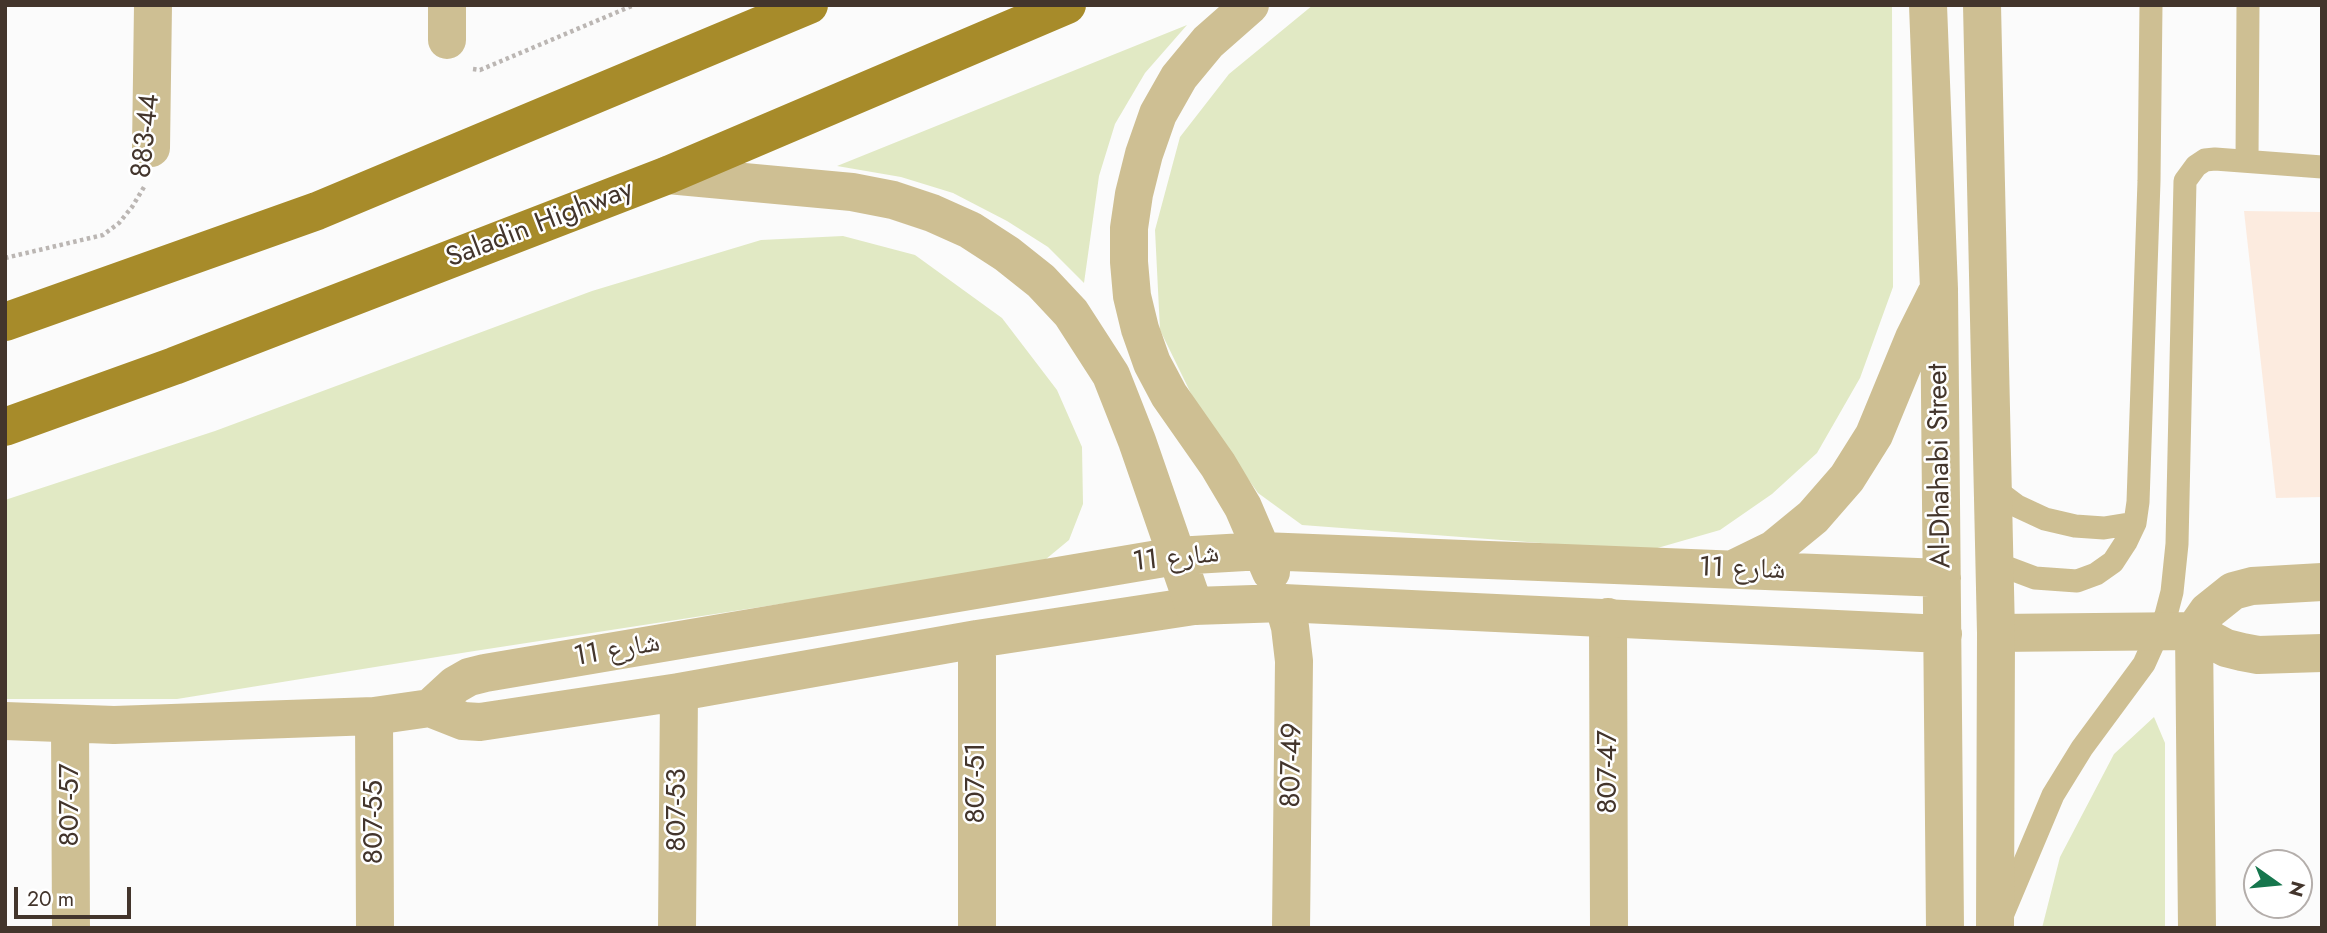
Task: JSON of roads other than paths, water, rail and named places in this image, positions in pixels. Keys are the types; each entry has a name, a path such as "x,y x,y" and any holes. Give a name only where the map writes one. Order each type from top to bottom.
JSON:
{"main road":[{"path":"5,322 317,211 809,5"},
{"name":"Saladin Highway","path":"5,427 187,361 668,175 1067,5"}],"street":[{"name":"883-44","path":"151,148 153,5"},
{"name":"807-49","path":"1250,5 1200,51 1179,77 1158,114 1133,194 1129,262 1132,296 1152,363 1169,396 1236,497 1262,551 1290,627 1294,661 1291,928"},
{"name":"Al-Dhahabi Street","path":"1927,5 1939,289 1945,928"},
{"name":"Al-Dhahabi Street","path":"1982,5 1995,563 1995,928"},
{"path":"668,175 852,192 892,200 932,213 970,230 1041,281 1071,313 1111,375 1194,606"},
{"path":"1731,569 1774,549 1813,517 1847,478 1874,435 1914,338 1939,289"},
{"name":"شارع 11","path":"430,708 455,685 485,673 1177,556 1262,551 1942,578"},
{"path":"2176,631 2233,591 2252,586 2322,582"},
{"name":"شارع 11","path":"5,721 70,724 374,716 430,708 463,721 480,722 679,692 977,639 1194,606 1283,603 1943,634"},
{"name":"807-47","path":"1608,617 1609,928"},
{"path":"2176,631 2197,928"},
{"path":"1996,634 2176,631 2242,652 2322,653"},
{"name":"807-51","path":"977,639 977,928"},
{"name":"807-53","path":"677,928 679,692"},
{"name":"807-55","path":"374,716 375,928"},
{"name":"807-57","path":"70,724 71,928"}],"lane":[{"path":"1995,563 2035,578 2077,581 2096,574 2113,562 2135,523 2138,502 2149,181 2151,5"},
{"path":"2247,161 2248,5"},
{"path":"1995,928 2053,796 2082,748 2144,664 2176,631 2172,592 2177,544 2185,181 2189,173 2205,160 2322,167"},
{"path":"1993,488 2017,506 2074,526 2104,527 2135,523"}]}
